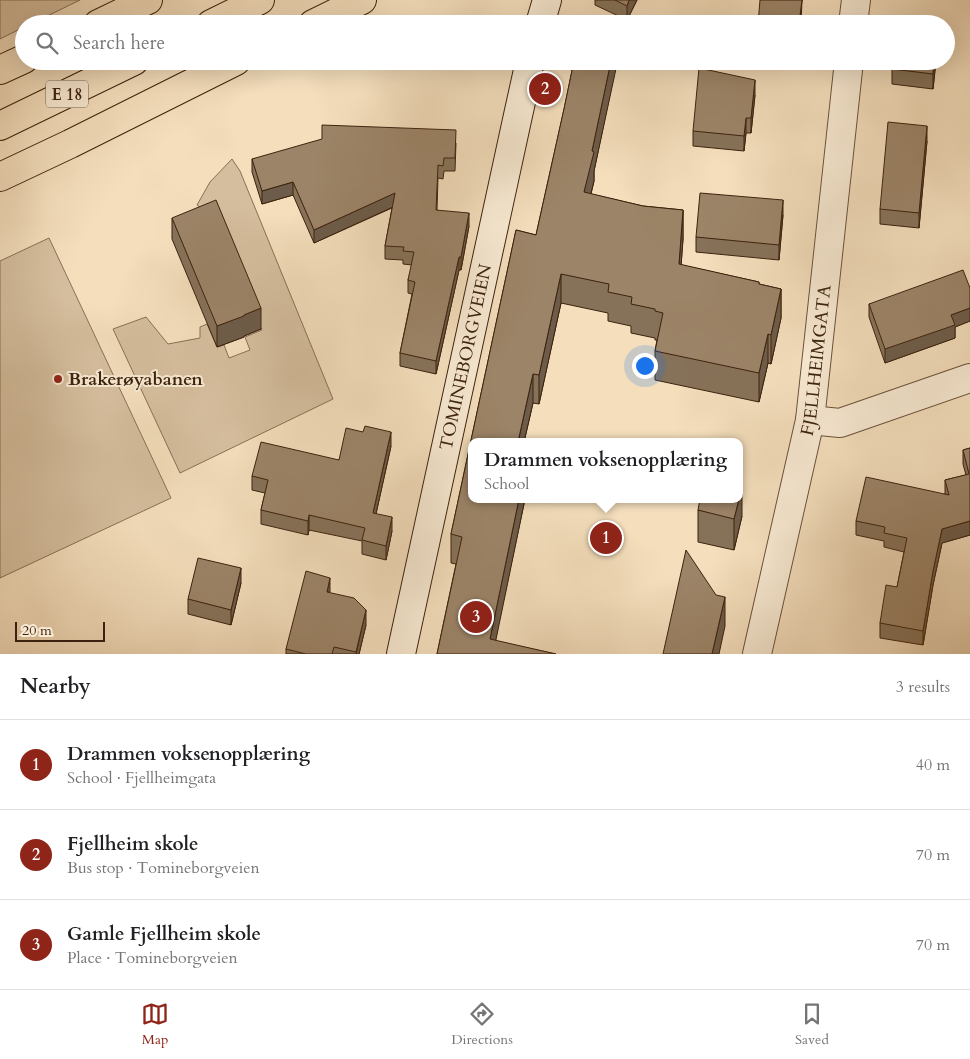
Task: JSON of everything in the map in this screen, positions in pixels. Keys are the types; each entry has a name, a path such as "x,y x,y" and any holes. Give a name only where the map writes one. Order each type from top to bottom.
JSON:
{"highway":[{"path":"117,15 148,0"},
{"path":"229,15 260,0"},
{"path":"331,15 362,0"},
{"path":"0,70 15,63"},
{"name":"E 18","path":"0,126 115,70"},
{"name":"E 18","path":"0,176 70,144 218,70"}],"street":[{"path":"543,15 547,0"},
{"path":"854,15 856,0"},
{"name":"TOMINEBORGVEIEN","path":"401,654 528,70"},
{"name":"FJELLHEIMGATA","path":"757,654 810,420 848,70"},
{"path":"810,420 840,423 970,378"}],"shaded area":[{"path":"0,0 80,0 49,15 15,15 15,32 0,39"},
{"path":"232,159 240,171 333,399 180,473 113,329 146,317 168,344 200,338 200,327 207,324 217,347 224,345 229,358 250,350 245,337 262,330 214,220 197,205 210,182"},
{"name":"Brakerøyabanen","path":"49,238 171,498 0,578 0,261"}],"building":[{"path":"615,0 629,0 627,6"},
{"path":"760,0 802,0 800,15 759,15"},
{"path":"572,70 609,70 592,151 594,152 584,192 643,206 683,210 679,264 759,282 759,284 781,289 771,335 768,334 759,373 655,351 663,313 655,311 655,309 631,304 632,297 608,292 609,284 561,274 539,375 533,374 519,438 472,438 516,230 536,235"},
{"path":"699,70 708,70 755,80 751,118 746,118 744,136 693,131"},
{"path":"900,70 933,70 933,74"},
{"path":"888,122 927,126 919,213 880,209"},
{"path":"322,125 456,130 455,158 444,158 443,166 438,165 436,210 469,213 461,257 459,257 436,361 400,353 415,282 408,280 414,252 403,251 404,247 385,246 395,193 314,230 293,182 262,191 252,159 322,139"},
{"path":"700,193 783,200 779,245 696,237"},
{"path":"216,200 261,308 217,326 172,218"},
{"path":"963,270 970,288 970,308 951,315 955,325 885,349 869,304"},
{"path":"365,426 391,432 373,513 392,517 386,546 362,540 365,528 309,515 308,521 261,510 268,480 252,476 261,442 339,460 346,428 363,432"},
{"path":"970,448 970,521 942,529 923,631 880,623 886,585 897,587 907,538 884,533 885,527 856,521 866,477 949,495 945,480 969,474 963,450"},
{"path":"468,454 468,503 518,503 490,639 556,654 437,654 462,537 451,534"},
{"path":"699,503 738,503 734,519 698,510"},
{"path":"686,550 716,595 725,597 712,654 663,654"},
{"path":"198,558 241,568 231,610 188,599"},
{"path":"306,571 330,578 327,592 354,598 366,610 356,652 334,647 332,654 306,654 286,649"}],"place":[{"name":"Fjellheim skole","path":"545,89"},
{"name":"Brakerøyabanen","path":"58,379"},
{"name":"Drammen voksenopplæring","path":"606,538"},
{"name":"Gamle Fjellheim skole","path":"476,617"}]}
